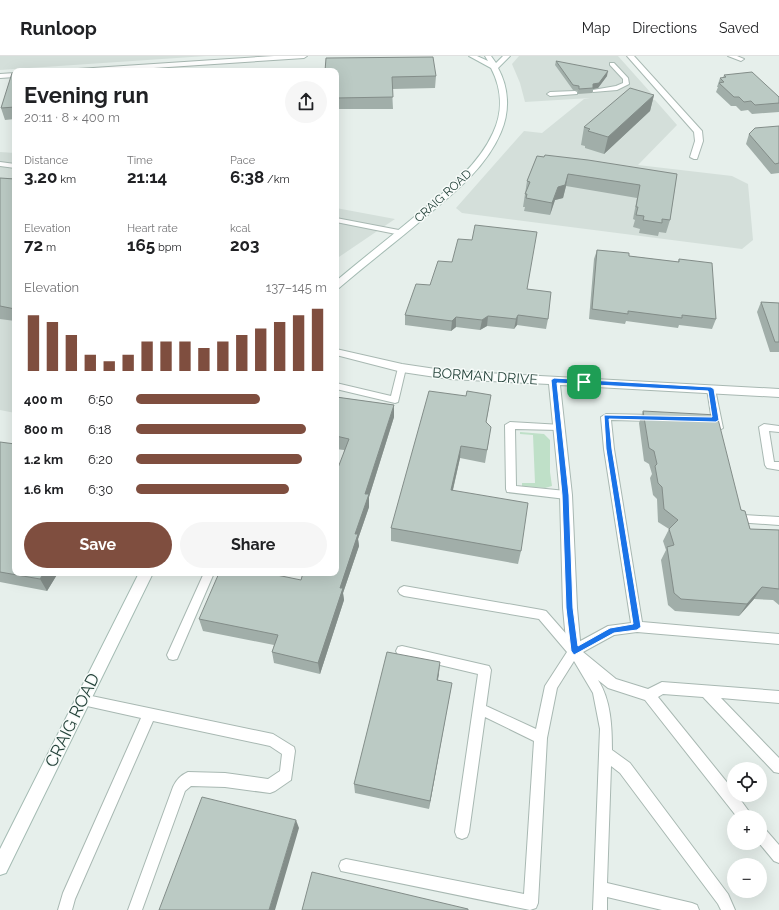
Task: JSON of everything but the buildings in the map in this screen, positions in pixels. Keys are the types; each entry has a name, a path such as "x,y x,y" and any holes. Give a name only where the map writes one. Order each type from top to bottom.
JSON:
{"street":[{"path":"123,68 304,56"},
{"path":"472,56 495,67 507,56"},
{"name":"CRAIG ROAD","path":"339,284 401,233 462,180 482,157 502,117 503,106 502,85 495,67 488,56"},
{"path":"630,56 698,131 700,140 694,157"},
{"path":"0,76 12,75"},
{"name":"BORMAN DRIVE","path":"339,353 402,368 449,375 779,393"},
{"path":"554,380 566,495 570,608 574,651"},
{"name":"CRAIG ROAD","path":"0,867 144,576"}],"lane":[{"path":"731,56 741,59"},
{"path":"595,91 617,88 626,84 626,79 612,64"},
{"path":"550,94 575,92"},
{"path":"0,164 12,166"},
{"path":"339,221 401,233"},
{"path":"339,387 395,400 402,368"},
{"path":"711,389 712,419 719,435"},
{"path":"637,627 609,449 606,417 661,418"},
{"path":"559,427 510,425 511,489 566,495"},
{"path":"779,429 764,427 770,465 779,466"},
{"path":"736,503 740,519 779,521"},
{"path":"173,656 208,576"},
{"path":"404,591 542,616 574,651 612,684 649,695 740,810"},
{"path":"346,866 531,907 541,738 551,686 574,651 612,630 637,627 779,639"},
{"path":"402,651 485,670 462,832"},
{"path":"574,651 599,692 606,729 600,910"},
{"path":"649,695 662,688 779,697"},
{"path":"706,691 779,767"},
{"path":"82,700 273,740 289,751 286,775 270,786 225,780 188,779 180,787 135,910"},
{"path":"480,709 541,738"},
{"path":"65,910 68,898 149,715"},
{"path":"605,753 625,768 723,899 728,910"},
{"path":"767,842 779,856"},
{"path":"600,888 692,910"}],"shaded area":[{"path":"0,56 206,56 12,68 0,70"},
{"path":"519,56 618,56 651,93 635,94 655,100 677,125 638,165 732,176 748,184 753,240 742,249 462,213 456,208 524,131 542,133 584,99 590,98 525,102 520,83 512,64"},
{"path":"0,152 12,153 12,412 0,410"},
{"path":"339,209 395,219 339,257"}],"green space":[{"path":"520,432 544,434 550,440 550,472 552,486 545,488 522,486 522,483 535,483 533,435 520,434"}],"route":[{"path":"554,380 584,382 711,389 716,420 606,417 609,449 637,627 612,630 574,651 570,608 566,495 554,380"}]}
